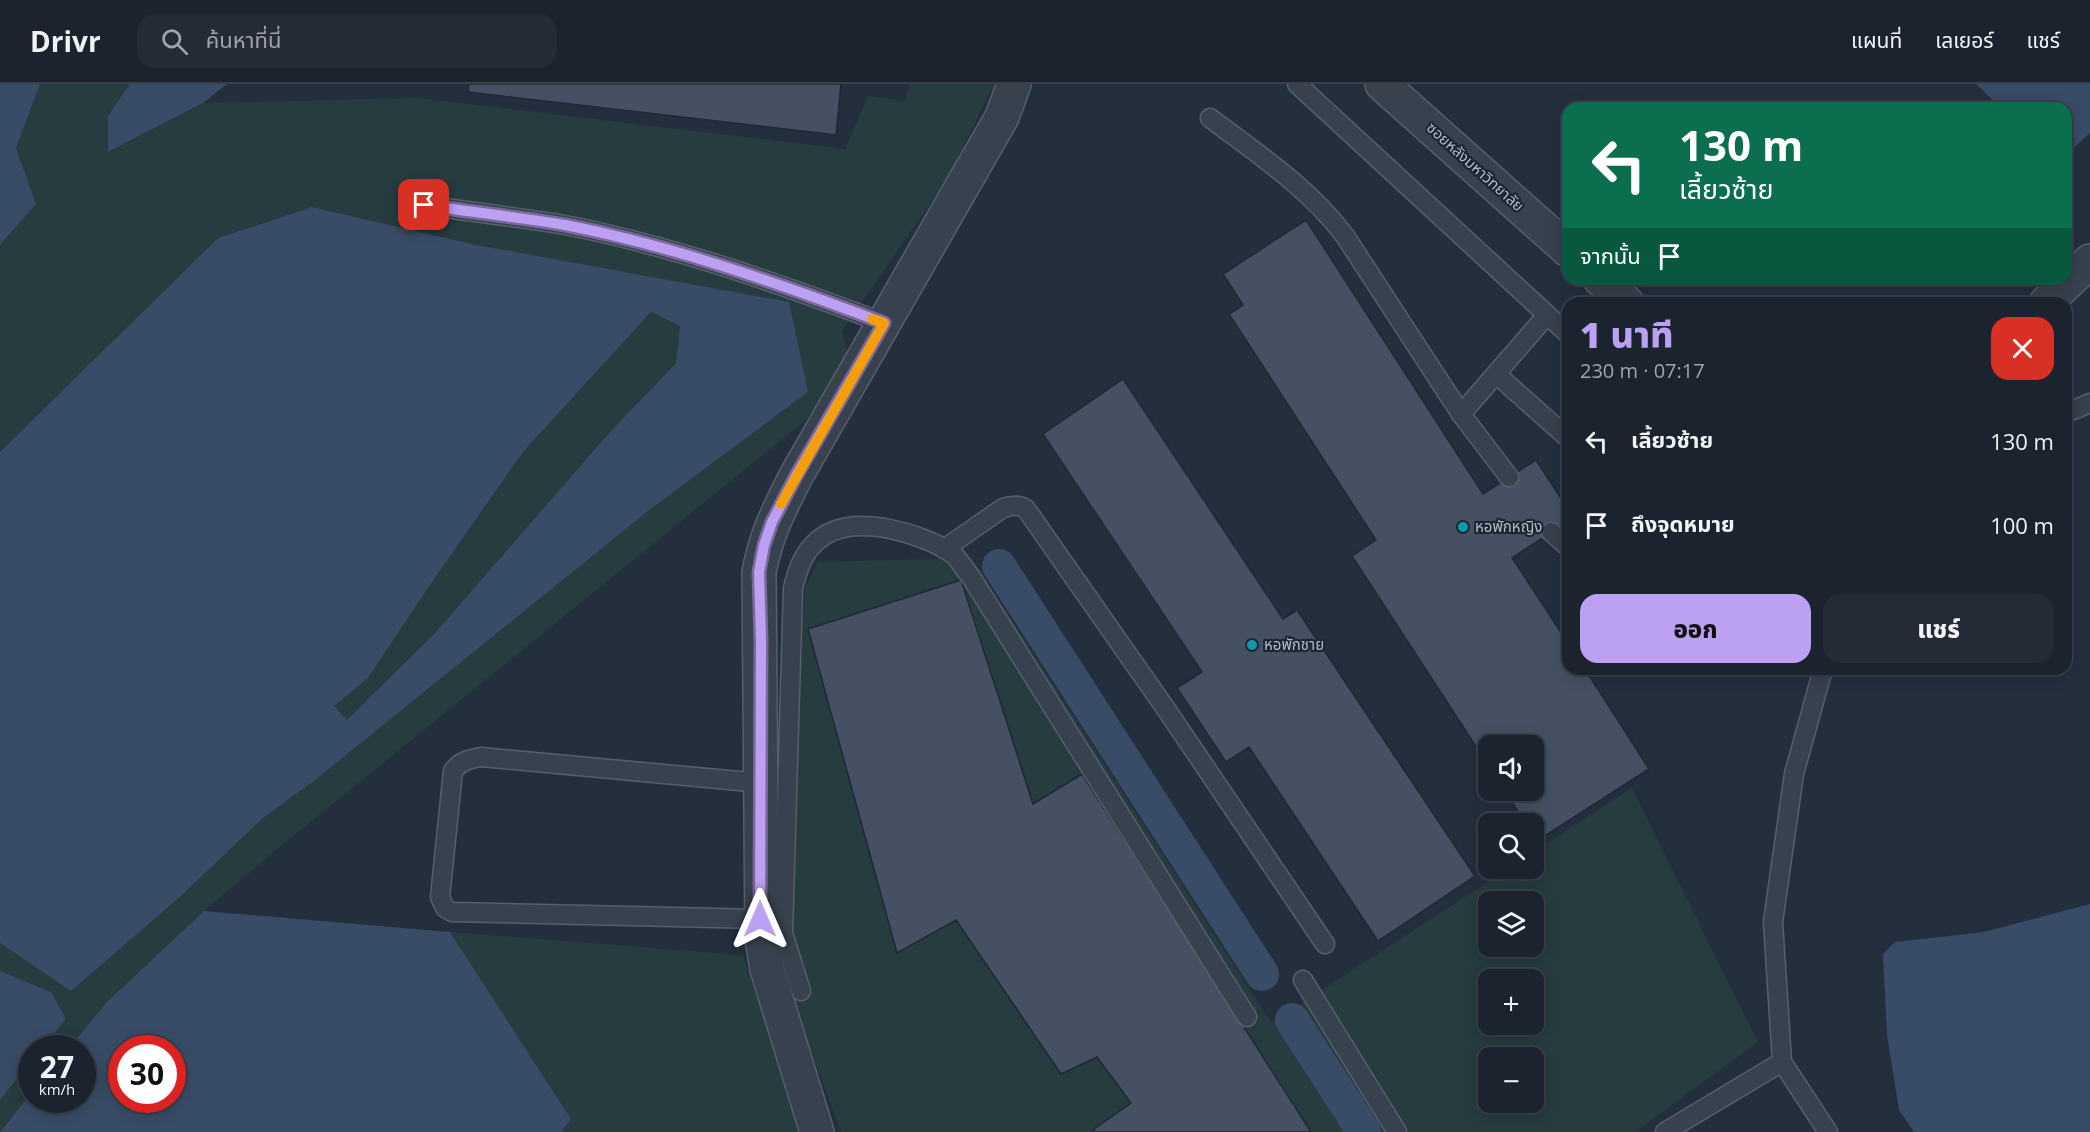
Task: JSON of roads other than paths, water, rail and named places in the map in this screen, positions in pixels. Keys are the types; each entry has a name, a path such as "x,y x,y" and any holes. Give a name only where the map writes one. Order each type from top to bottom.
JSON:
{"street":[{"path":"817,1132 767,969 760,919 759,572 764,545 772,522 796,476 1002,117 1014,84"},
{"name":"ซอยหลังมหาวิทยาลัย","path":"1382,84 1562,245"},
{"path":"2072,278 2090,261"},
{"path":"1607,285 1620,297"},
{"path":"2052,297 2065,285"}],"lane":[{"path":"1297,84 1562,329"},
{"path":"1210,118 1300,187 1332,218 1461,414 1509,477"},
{"path":"424,205 565,225 657,247 782,285 884,323"},
{"path":"1461,414 1547,315"},
{"path":"1496,374 1562,433"},
{"path":"2072,410 2090,403"},
{"path":"944,549 1003,508 1021,506 1026,509 1166,709 1325,944"},
{"path":"801,991 783,933 793,588 800,564 812,546 834,531 866,526 891,529 915,536 954,555 1247,1017"},
{"path":"1551,532 1562,542"},
{"path":"1821,675 1794,774 1773,922 1782,1062 1828,1132"},
{"path":"760,919 452,912 445,908 440,897 453,771 457,765 467,760 482,757 761,783"},
{"path":"1303,980 1397,1132"},
{"path":"1665,1132 1782,1062"}],"water":[{"path":"0,84 40,84 16,148 36,204 0,245"},
{"path":"130,84 227,84 203,103 108,152 108,116"},
{"path":"1976,84 2090,84 2090,133 2072,150 2072,102 1995,102"},
{"path":"312,207 472,244 789,302 808,392 648,511 314,781 263,818 181,896 71,991 0,943 0,452 218,238","holes":["651,312 680,326 676,363 609,433 434,634 347,720 334,706 368,678 523,452"]},
{"path":"2090,904 2090,1132 1914,1132 1899,1110 1887,1035 1883,954 1895,942 1984,932"},
{"path":"204,911 450,932 571,1119 561,1132 0,1132 18,1109 18,1113 96,1113 96,1035 80,1035 106,1003"},
{"path":"0,971 51,992 66,1019 53,1035 18,1035 18,1077 0,1100"}],"waterway":[{"path":"999,566 1262,974"},
{"path":"1292,1020 1364,1132"}],"place":[{"name":"หอพักหญิง","path":"1463,527"},
{"name":"หอพักชาย","path":"1252,645"}]}
